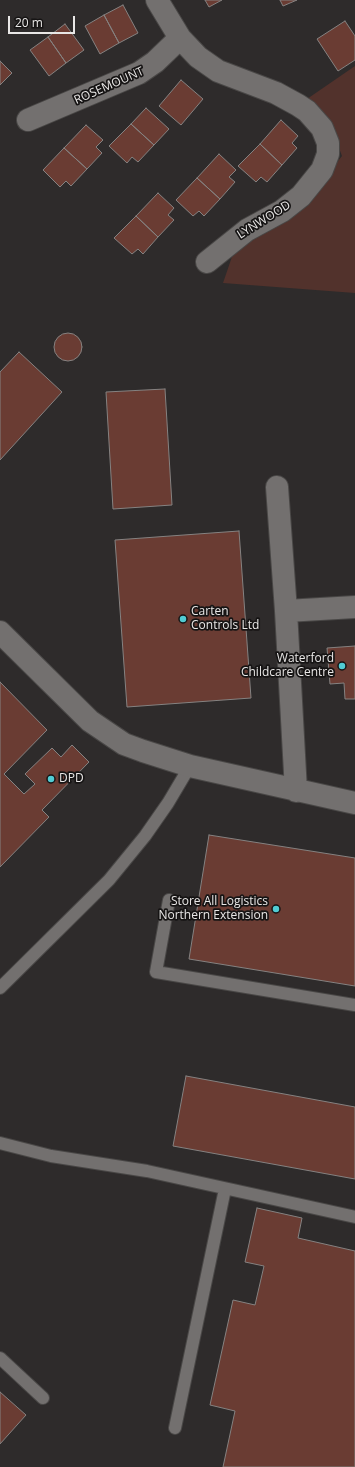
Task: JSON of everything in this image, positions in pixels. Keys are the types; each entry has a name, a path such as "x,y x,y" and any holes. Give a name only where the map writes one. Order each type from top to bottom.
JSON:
{"street":[{"name":"LYNWOOD","path":"157,0 180,38 198,57 218,71 288,98 307,111 322,128 328,143 326,161 314,181 292,204 247,230 207,262"},
{"name":"ROSEMOUNT","path":"28,120 139,73 156,62 180,38"},
{"path":"277,487 286,611 296,791"},
{"path":"286,611 355,607"},
{"path":"0,632 74,707 105,733 143,752 190,766 296,791 355,803"}],"lane":[{"path":"0,988 109,880 145,836 168,803 190,766"},
{"path":"169,900 156,972 355,1005"},
{"path":"0,1143 51,1156 147,1171 225,1190 355,1217"},
{"path":"175,1428 225,1190"},
{"path":"0,1358 43,1398"}],"shaded area":[{"path":"355,66 355,293 223,283 236,245 298,211 342,156 332,129 307,99"}],"building":[{"path":"205,0 222,0 209,7"},
{"path":"280,0 297,0 283,6"},
{"path":"123,5 138,33 119,43 104,15"},
{"path":"104,15 119,43 100,54 85,26"},
{"path":"345,21 355,36 355,60 338,71 317,39"},
{"path":"65,24 84,50 66,63 48,37"},
{"path":"48,37 66,63 49,76 30,50"},
{"path":"0,61 12,73 0,85"},
{"path":"181,80 203,99 181,125 159,106"},
{"path":"146,108 169,129 154,145 131,124"},
{"path":"281,120 298,136 292,143 297,148 282,165 260,144"},
{"path":"131,124 154,145 138,162 132,157 127,163 109,146"},
{"path":"86,125 103,140 96,147 102,153 87,169 64,148"},
{"path":"260,144 282,165 267,182 261,177 256,182 238,166"},
{"path":"64,148 87,169 71,186 66,181 60,187 43,170"},
{"path":"219,154 236,170 229,177 235,182 220,199 197,178"},
{"path":"197,178 220,199 204,216 199,211 193,216 176,200"},
{"path":"158,193 174,208 168,215 174,220 158,237 136,216"},
{"path":"136,216 158,237 143,254 138,249 132,254 114,238"},
{"path":"68,333 78,337 82,347 78,357 68,361 58,357 54,347 58,337"},
{"path":"19,352 62,392 0,460 0,372"},
{"path":"165,389 172,505 113,509 106,392"},
{"name":"Carten Controls Ltd","path":"239,531 251,698 127,707 115,540"},
{"name":"Waterford Childcare Centre","path":"355,646 355,699 345,699 344,683 330,684 327,648"},
{"name":"DPD","path":"0,682 47,730 4,774 24,794 35,784 25,774 52,748 61,757 72,745 89,762 42,810 49,817 0,867"},
{"name":"Store All Logistics Northern Extension","path":"209,835 355,858 355,986 189,959"},
{"path":"186,1076 355,1107 355,1179 173,1146"},
{"path":"257,1208 302,1218 298,1238 355,1251 355,1467 223,1467 235,1411 210,1405 233,1300 255,1305 264,1266 245,1262"},
{"path":"0,1392 26,1415 0,1444"}],"place":[{"name":"Carten Controls Ltd","path":"183,619"},
{"name":"Waterford Childcare Centre","path":"342,666"},
{"name":"DPD","path":"51,779"},
{"name":"Store All Logistics Northern Extension","path":"276,909"}]}
